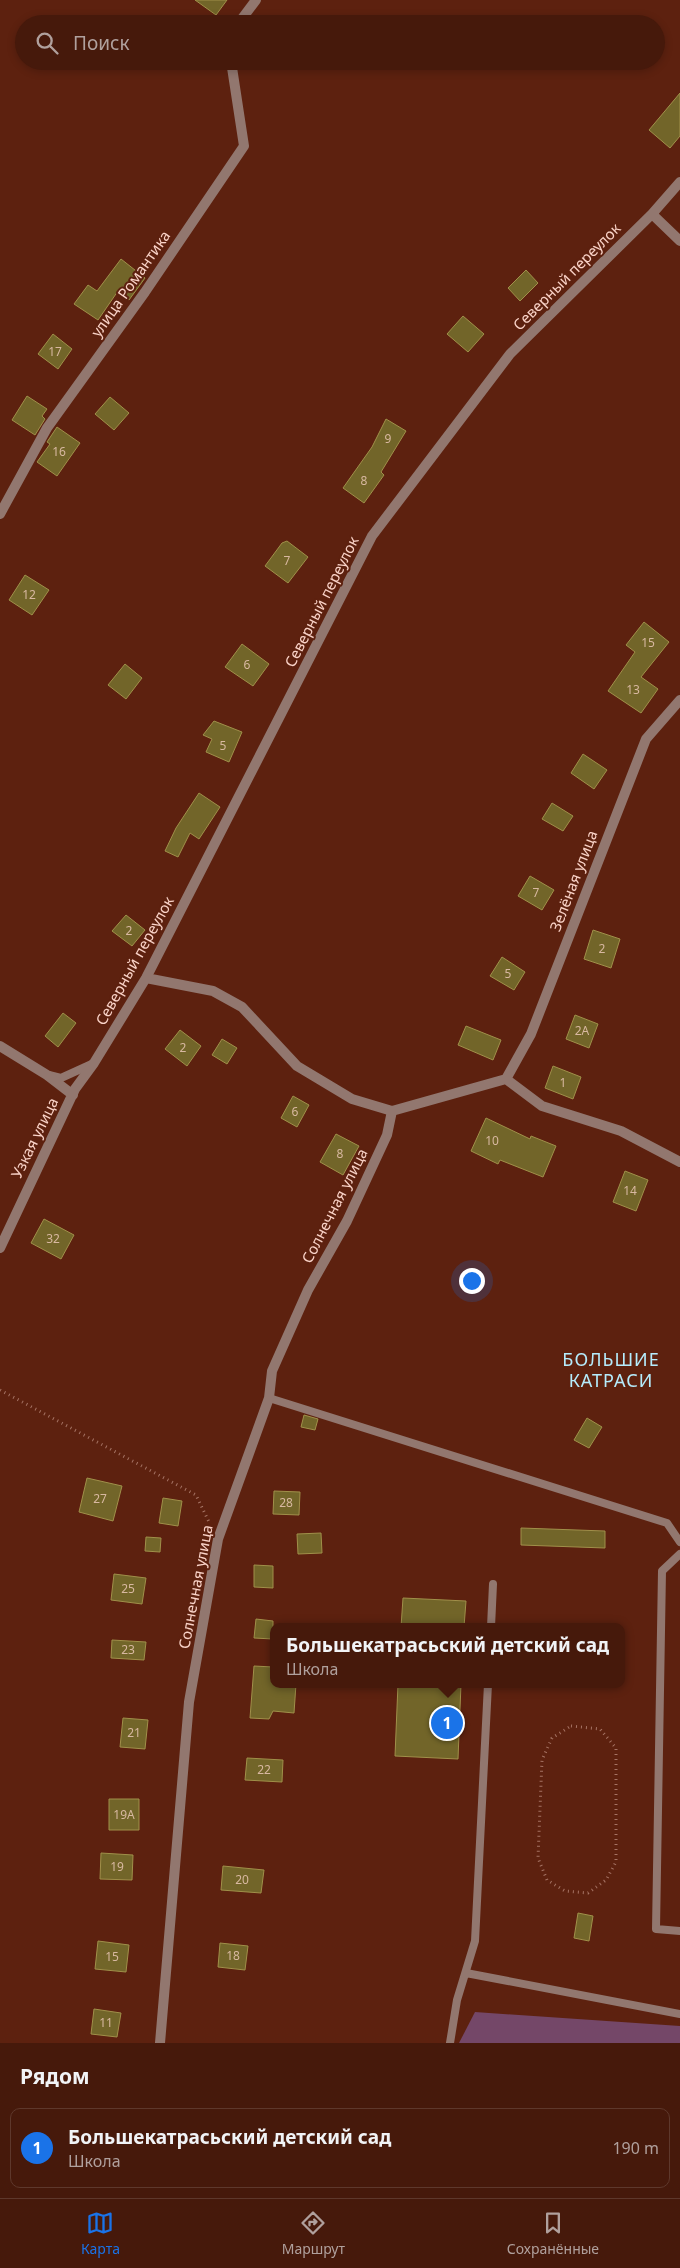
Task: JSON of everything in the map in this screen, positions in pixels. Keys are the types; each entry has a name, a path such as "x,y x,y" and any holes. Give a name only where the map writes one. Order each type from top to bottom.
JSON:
{"street":[{"path":"245,15 256,0"},
{"name":"улица Романтика","path":"0,514 47,428 144,292 244,146 233,70"},
{"name":"Северный переулок","path":"73,1095 146,978 372,536 510,354 652,214 680,182"},
{"path":"652,214 680,241"},
{"name":"Зелёная улица","path":"506,1080 531,1034 646,738 680,700"},
{"path":"146,978 213,991 242,1007 297,1066 352,1099 392,1111 506,1080 542,1106 621,1131 680,1162"},
{"path":"0,1046 47,1075 73,1095"},
{"name":"Узкая улица","path":"0,1248 73,1095"},
{"name":"Солнечная улица","path":"160,2043 189,1702 218,1540 269,1398 272,1371 308,1290 347,1221 387,1135 392,1111"}],"lane":[{"path":"47,1075 61,1078 94,1063"},
{"path":"269,1398 667,1523 680,1542"},
{"path":"680,1554 662,1571 656,1929 680,1932"},
{"path":"491,1623 493,1584"},
{"path":"450,2043 456,2000 475,1941 488,1688"},
{"path":"466,1973 680,2014"}],"path":[{"path":"0,1390 196,1495 218,1540"},
{"path":"571,1726 600,1729 616,1748 616,1862 606,1880 588,1893 565,1891 547,1880 538,1858 542,1760 552,1738 571,1726"}],"shaded area":[{"path":"475,2012 680,2026 680,2043 459,2043"}],"building":[{"path":"195,0 227,0 216,15"},
{"path":"680,93 680,136 670,148 649,130"},
{"path":"121,259 145,278 129,300 118,291 98,320 74,304 88,285 97,291"},
{"path":"526,270 538,283 520,301 508,288"},
{"path":"463,316 484,334 468,352 447,334"},
{"path":"53,334 72,349 58,369 38,354"},
{"path":"27,396 47,409 42,416 45,419 35,435 12,420"},
{"path":"110,397 129,413 114,430 95,414"},
{"path":"386,419 406,431 381,472 384,475 364,503 343,488 372,447"},
{"path":"57,427 80,443 57,476 37,462 50,444 47,442"},
{"path":"287,541 308,557 288,583 265,566 282,543"},
{"path":"25,575 49,590 32,615 9,600"},
{"path":"644,622 669,642 641,677 658,689 641,713 608,691 635,652 626,645"},
{"path":"242,644 269,664 253,686 225,667"},
{"path":"125,664 142,678 126,699 108,685"},
{"path":"214,721 242,732 229,762 206,752 212,739 203,735"},
{"path":"583,754 607,770 594,789 571,773"},
{"path":"199,793 220,807 199,839 190,833 178,857 165,851 176,828"},
{"path":"552,803 573,816 563,831 542,819"},
{"path":"530,876 554,890 542,910 518,896"},
{"path":"126,915 145,930 132,946 112,931"},
{"path":"593,930 620,939 611,968 584,959"},
{"path":"502,957 525,972 514,990 490,976"},
{"path":"63,1013 76,1023 58,1047 45,1036"},
{"path":"575,1015 598,1024 589,1048 566,1039"},
{"path":"466,1026 501,1040 493,1060 458,1045"},
{"path":"180,1030 201,1046 187,1066 165,1049"},
{"path":"222,1039 237,1048 227,1064 212,1055"},
{"path":"553,1066 581,1077 573,1099 545,1088"},
{"path":"293,1096 309,1105 297,1127 281,1118"},
{"path":"486,1118 530,1139 531,1136 556,1146 543,1177 500,1160 498,1164 471,1151"},
{"path":"336,1134 359,1146 343,1175 320,1162"},
{"path":"625,1171 648,1180 636,1211 613,1202"},
{"path":"44,1219 74,1235 61,1259 31,1243"},
{"path":"304,1415 318,1419 315,1430 301,1427"},
{"path":"587,1418 602,1427 589,1448 574,1440"},
{"path":"87,1478 122,1486 113,1521 79,1512"},
{"path":"274,1491 300,1492 299,1515 273,1514"},
{"path":"163,1498 182,1501 178,1526 159,1523"},
{"path":"521,1528 605,1531 605,1548 521,1545"},
{"path":"321,1533 322,1553 298,1554 297,1534"},
{"path":"146,1537 161,1538 160,1552 145,1551"},
{"path":"254,1565 273,1566 273,1588 254,1587"},
{"path":"114,1574 146,1578 142,1604 111,1600"},
{"path":"403,1598 466,1601 464,1623 401,1623"},
{"path":"256,1619 273,1621 273,1623 270,1623 270,1639 254,1638"},
{"path":"112,1640 146,1642 144,1660 111,1658"},
{"path":"254,1666 270,1667 270,1688 296,1688 294,1713 273,1711 269,1719 250,1718"},
{"path":"398,1688 461,1688 458,1759 395,1756"},
{"path":"123,1718 148,1720 145,1749 120,1747"},
{"path":"247,1758 283,1760 282,1782 245,1780"},
{"path":"109,1799 139,1799 139,1830 109,1830"},
{"path":"101,1853 133,1855 132,1880 100,1879"},
{"path":"223,1866 264,1870 261,1893 221,1890"},
{"path":"578,1913 593,1916 589,1941 574,1938"},
{"path":"98,1941 129,1945 126,1972 95,1969"},
{"path":"220,1943 248,1946 245,1970 218,1967"},
{"path":"94,2009 121,2013 117,2037 91,2034"}],"place":[{"name":"Большекатрасьский детский сад","path":"447,1723"}],"district":[{"name":"БОЛЬШИЕ КАТРАСИ","path":"611,1370"}]}
